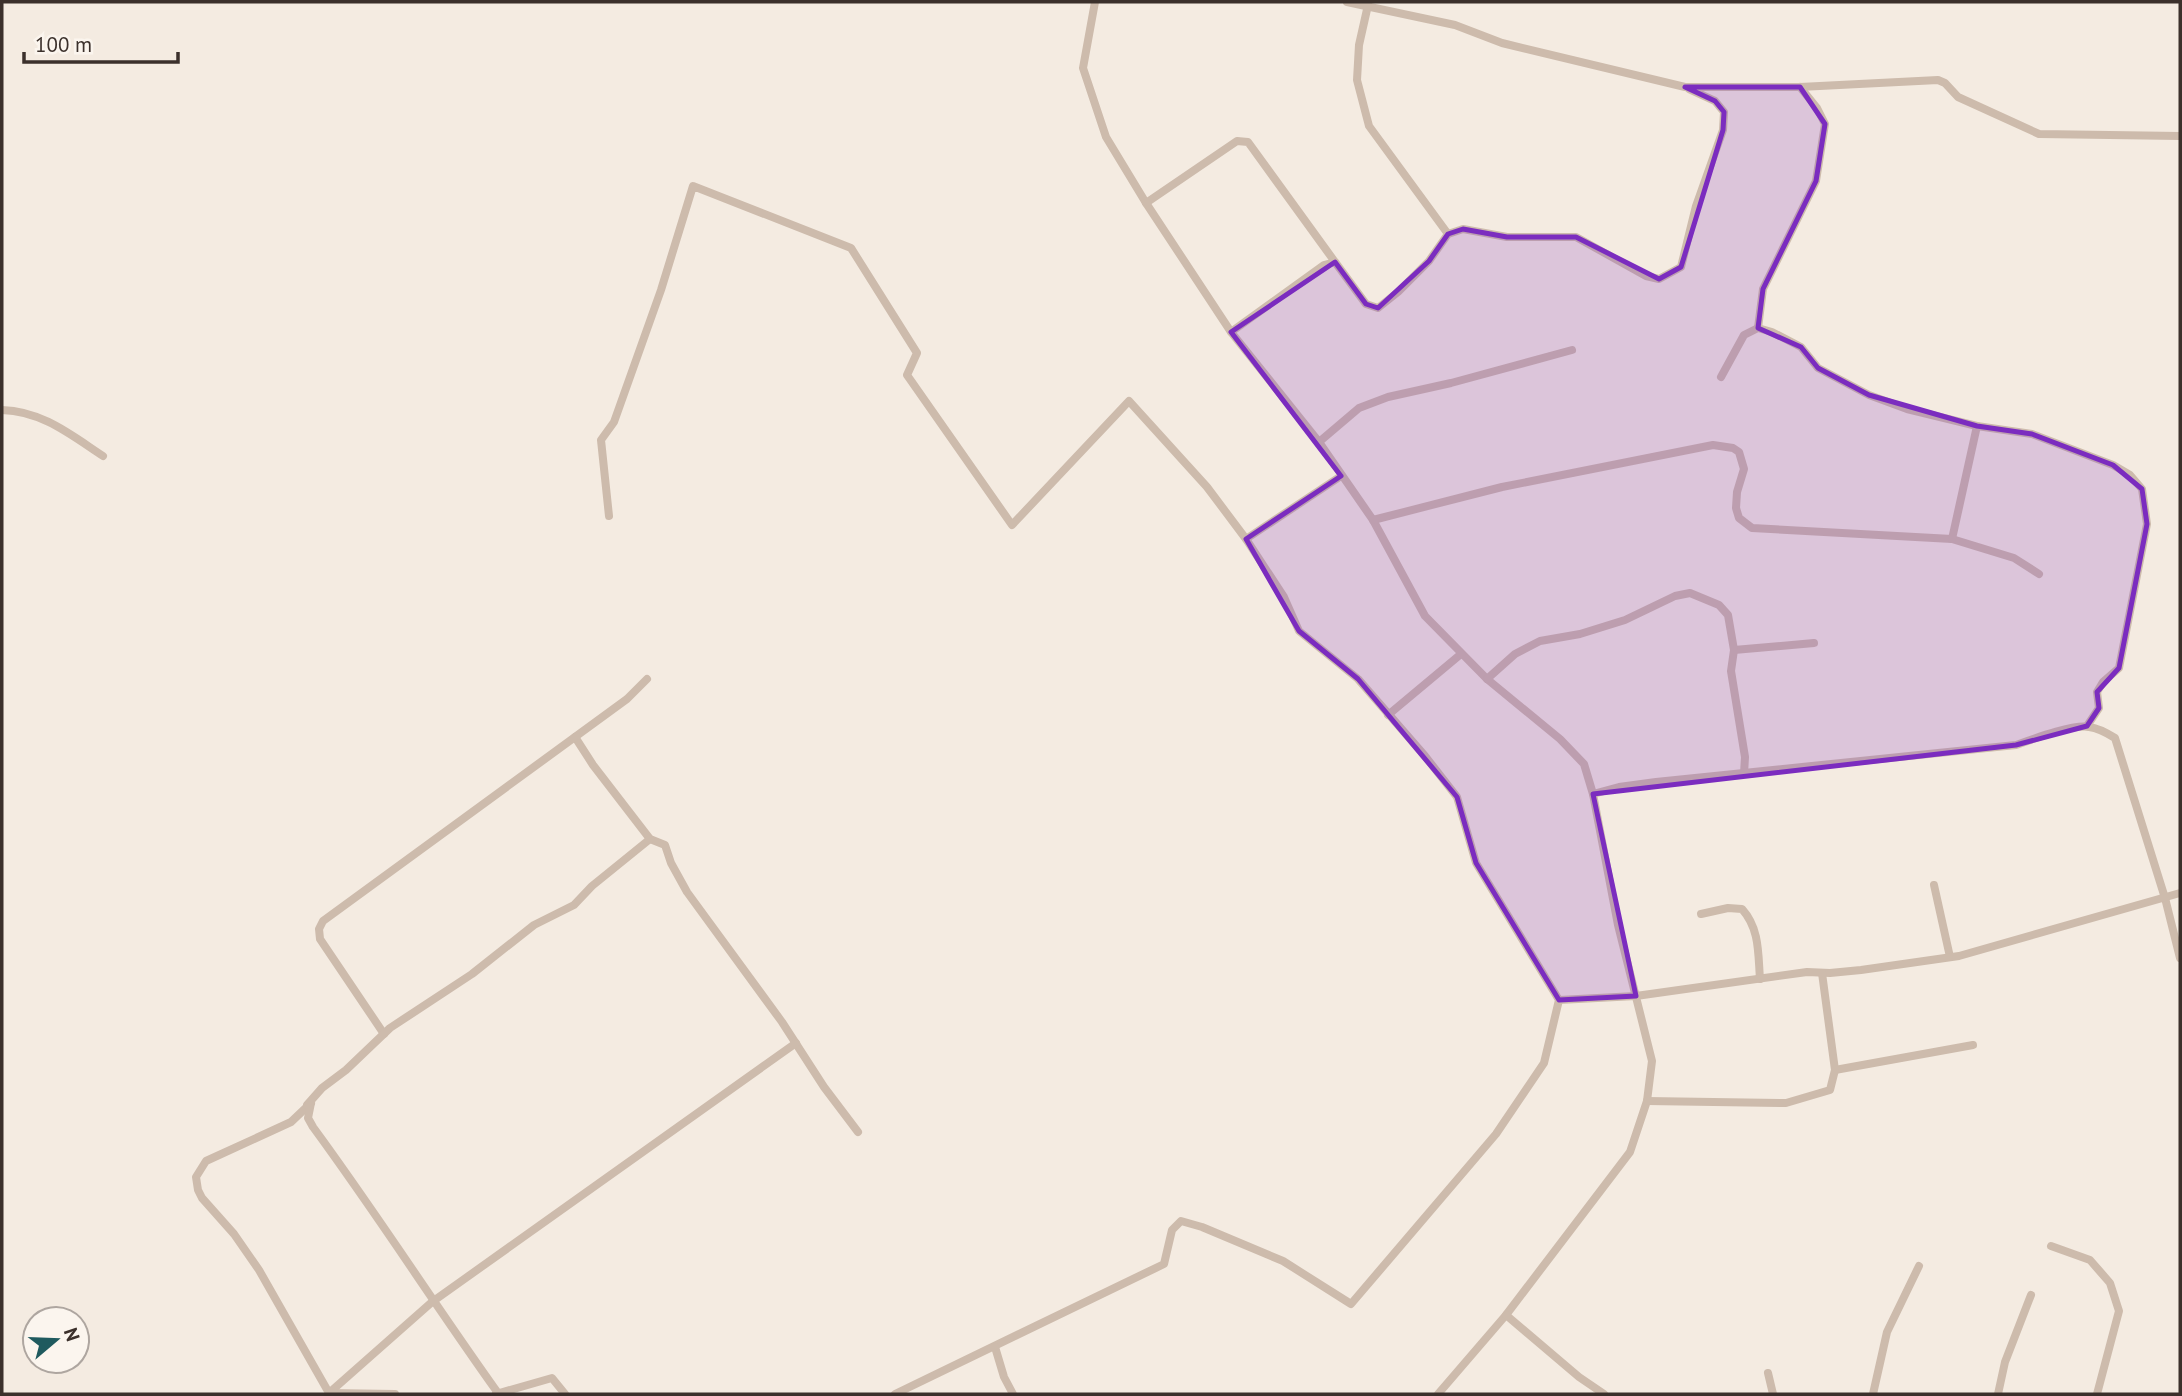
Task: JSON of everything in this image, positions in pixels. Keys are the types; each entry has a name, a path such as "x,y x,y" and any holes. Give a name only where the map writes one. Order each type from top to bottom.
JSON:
{"street":[{"path":"1095,2 1083,68 1106,137 1146,203 1231,332 1320,442 1373,520 1425,616 1487,679 1560,739 1584,764 1593,794 1618,925 1652,1061 1647,1101 1630,1152 1506,1315 1438,1394"},
{"path":"1146,203 1237,141 1248,142 1366,304 1378,308 1429,261 1448,234 1463,229 1507,237 1576,237 1646,276 1659,279 1681,267 1696,206 1723,130 1724,112 1715,101 1685,87 1502,43 1455,25 1348,2"},
{"path":"1368,5 1359,45 1357,80 1369,126 1448,234"},
{"path":"1685,87 1800,87 1938,80 1945,83 1958,97 2045,136 2180,135"},
{"path":"1758,328 1763,289 1816,181 1825,124 1817,108 1800,87"},
{"path":"609,516 601,440 614,422 661,290 693,186 851,248 917,353 907,375 1012,525 1129,401 1207,487 1246,539 1284,597 1299,631 1358,679 1457,797 1476,863 1559,1000 1544,1063 1503,1124 1351,1304 1283,1261 1181,1221 1172,1230 1164,1264 895,1394"},
{"path":"1231,332 1324,265 1335,262"},
{"path":"1721,377 1744,335 1758,328 1801,347 1818,368 1868,395 1907,409 1978,426 2032,434 2113,465 2130,475 2142,489 2147,524 2119,668 2097,692 2099,708 2087,726"},
{"path":"1320,442 1359,408 1388,397 1572,350"},
{"path":"2,410 18,411 49,420 103,456"},
{"path":"1952,539 1978,426"},
{"path":"1373,520 1502,487 1713,445 1739,452 1744,469 1737,492 1736,508 1739,518 1752,528 1952,539 2014,558 2039,574"},
{"path":"1246,539 1340,475"},
{"path":"1487,679 1515,654 1540,641 1580,634 1625,620 1675,596 1690,593 1719,605 1728,615 1734,650 1731,671 1742,727 1744,774"},
{"path":"1734,650 1814,643"},
{"path":"1388,715 1461,654"},
{"path":"384,1034 320,939 319,929 323,921 330,913 425,848 627,699 647,679"},
{"path":"1593,794 1619,787 2016,745 2087,726 2115,738 2165,898 2180,958"},
{"path":"575,737 650,839 665,845 671,863 687,892 858,1132"},
{"path":"311,1103 307,1105 322,1088 384,1034 414,1011 472,974 534,925 574,905 592,886 650,839"},
{"path":"1934,885 1950,957"},
{"path":"1559,1000 1636,996 1808,972 1861,971 1950,957 2180,893"},
{"path":"1701,914 1728,908 1742,909 1751,919 1756,934 1760,979"},
{"path":"1647,1101 1787,1102 1830,1090 1835,1070 1822,973"},
{"path":"328,1393 432,1302 796,1043"},
{"path":"1835,1070 1973,1045"},
{"path":"311,1103 308,1118 313,1127 380,1220 432,1302 497,1394 552,1378 565,1394"},
{"path":"311,1103 291,1122 206,1161 196,1177 202,1198 234,1234 259,1270 328,1393"},
{"path":"2051,1246 2090,1260 2110,1283 2119,1311 2097,1394"},
{"path":"1873,1394 1887,1332 1919,1266"},
{"path":"1998,1394 2005,1362 2031,1295"},
{"path":"1506,1315 1579,1377 1604,1394"},
{"path":"995,1347 1004,1377 1013,1394"},
{"path":"1768,1373 1773,1394"},
{"path":"328,1393 395,1394"}],"highlighted area":[{"path":"1685,87 1800,87 1825,124 1816,181 1763,289 1758,328 1801,347 1818,368 1869,395 1977,426 2032,434 2113,465 2142,489 2147,524 2119,668 2097,692 2099,708 2087,726 2016,745 1593,794 1636,996 1559,1000 1476,863 1457,797 1358,679 1299,631 1246,539 1341,476 1231,332 1335,262 1366,304 1378,308 1429,261 1448,234 1463,229 1507,237 1576,237 1659,279 1681,267 1723,130 1724,112 1715,101"}]}
